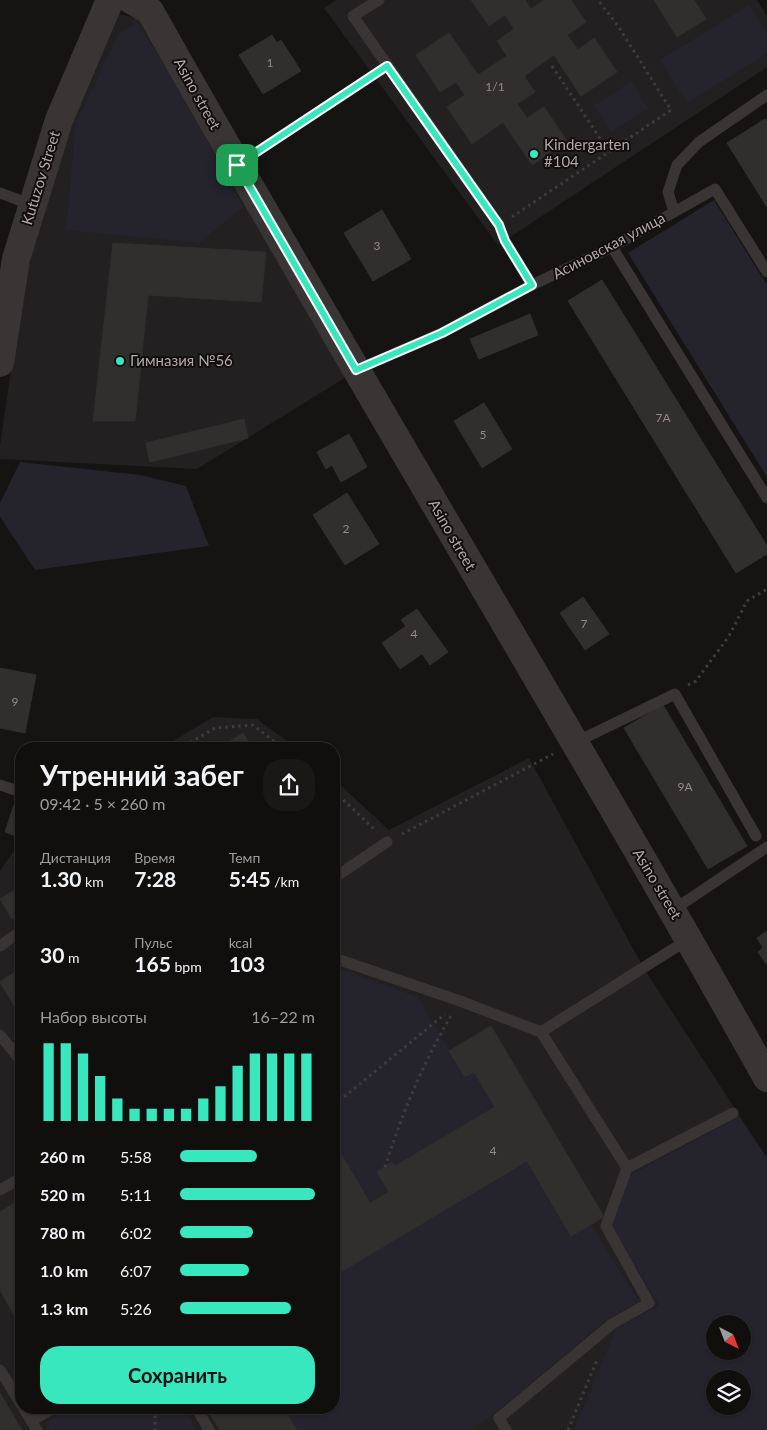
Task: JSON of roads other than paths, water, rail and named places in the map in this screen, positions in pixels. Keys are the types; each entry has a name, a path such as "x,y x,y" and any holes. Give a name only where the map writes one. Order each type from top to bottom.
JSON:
{"street":[{"name":"Kutuzov Street","path":"0,363 16,259 32,205 59,120 110,0"},
{"name":"Asino street","path":"131,0 150,11 356,370 673,910 767,1078"}],"lane":[{"path":"379,0 354,16 499,225 505,241 532,285"},
{"name":"Асиновская улица","path":"674,212 668,192 677,165 699,142 767,95"},
{"name":"Асиновская улица","path":"356,370 442,333 532,285 612,247 715,189 767,272"},
{"path":"0,193 32,205"},
{"path":"612,247 767,498"},
{"path":"574,743 675,694 756,836"},
{"path":"0,785 15,790"},
{"path":"340,874 387,842"},
{"path":"673,910 767,847"},
{"path":"0,946 15,935"},
{"path":"541,1032 689,939"},
{"path":"340,960 460,1001 541,1032 627,1168"},
{"path":"0,1035 15,1054"},
{"path":"506,1430 499,1418 612,1324 649,1303 606,1226 627,1168 733,1113"},
{"path":"0,1190 15,1181"},
{"path":"0,1371 15,1395"},
{"path":"27,1414 34,1425 46,1414"},
{"path":"200,1414 209,1430"}],"place":[{"name":"Kindergarten #104","path":"534,154"},
{"name":"Гимназия №56","path":"120,361"}]}
